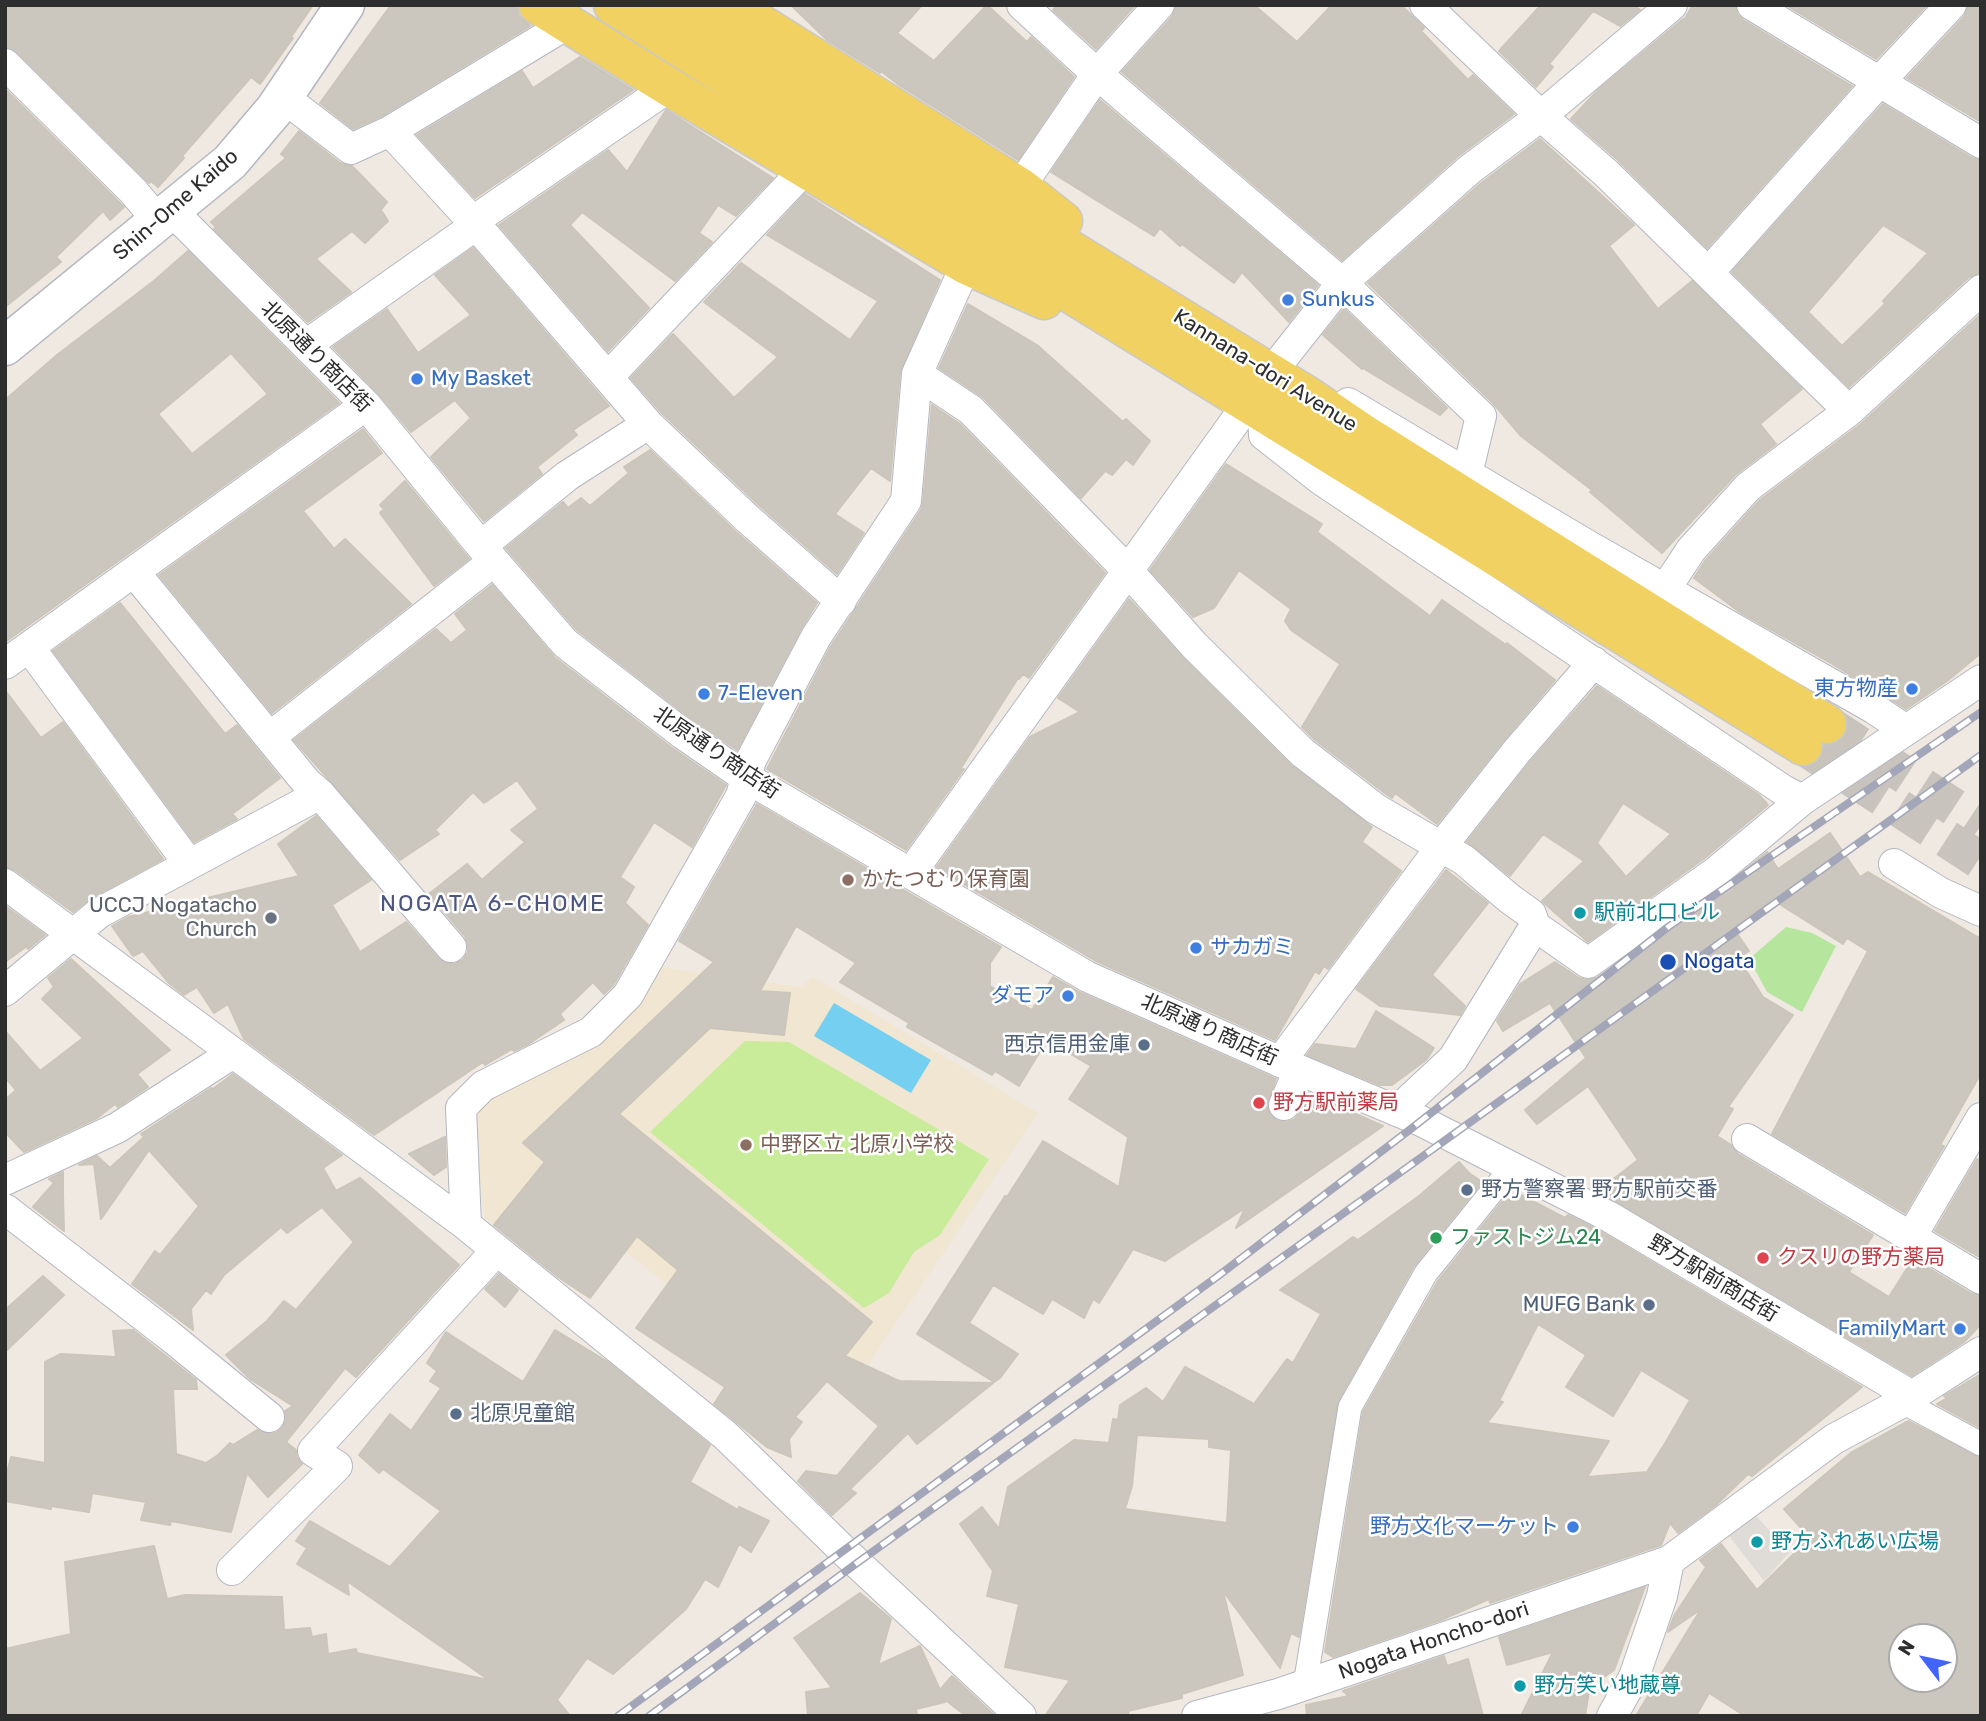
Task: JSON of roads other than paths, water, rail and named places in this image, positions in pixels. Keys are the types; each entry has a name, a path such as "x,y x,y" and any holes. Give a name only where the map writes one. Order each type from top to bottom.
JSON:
{"main road":[{"name":"Shin-Ome Kaido","path":"5,346 230,162 283,97 345,5"},
{"path":"613,5 698,21 1020,187 1183,342"},
{"path":"553,15 966,265 1183,342"},
{"name":"Kannana-dori Avenue","path":"698,21 1183,342 1815,735"}],"street":[{"path":"1022,5 1097,74 1342,283 1481,416 1467,474"},
{"path":"1020,187 1097,74 1159,5"},
{"path":"1425,5 1709,272 1849,411"},
{"path":"911,873 1128,571 1267,392 1342,283 1469,170 1541,116 1672,5"},
{"path":"1752,5 1981,143"},
{"path":"1709,272 1951,5"},
{"path":"283,97 351,149 390,131 553,15"},
{"name":"北原通り商店街","path":"5,64 133,191 306,345 366,405 565,643 683,734 745,777 1088,977 1397,1111 1512,1167"},
{"path":"306,345 475,225 485,214 669,87"},
{"path":"390,131 648,424 748,519 841,601"},
{"path":"608,377 806,168"},
{"path":"466,1225 456,1104 484,1086 591,1032 628,995 741,796 751,760 816,637 906,500 917,374 966,265"},
{"path":"1666,588 1691,550 1748,487 1849,411 1981,290"},
{"path":"917,374 971,410 1128,571 1194,645 1303,752 1376,808 1464,860 1531,914 1535,926 1588,963 1717,871 1802,800 1981,680"},
{"path":"1267,392 1303,376 1467,474 1873,708 1906,730"},
{"path":"1267,392 1264,435 1320,479 1783,790 1802,800"},
{"path":"5,664 366,405"},
{"path":"270,737 488,553 567,476 648,424"},
{"path":"134,572 307,783 320,794 451,947"},
{"path":"29,647 189,864"},
{"path":"1284,1105 1289,1066 1441,847 1517,751 1594,662"},
{"path":"5,991 99,913 320,794"},
{"path":"1894,864 1941,893 1981,911"},
{"path":"5,884 466,1225 725,1435 844,1551 1021,1716"},
{"path":"1397,1111 1453,1059 1535,926"},
{"path":"5,1180 117,1128 233,1053"},
{"path":"1910,1237 1981,1118"},
{"path":"1747,1139 1981,1279"},
{"path":"1305,1685 1350,1407 1426,1273 1512,1167"},
{"name":"野方駅前商店街","path":"1512,1167 1608,1216 1907,1399"},
{"path":"5,1209 171,1337 269,1417"},
{"path":"232,1570 337,1466 313,1451 497,1250"},
{"name":"Nogata Honcho-dori","path":"1197,1716 1305,1685 1669,1561 1834,1439 1907,1399 1981,1352"},
{"path":"1907,1399 1981,1444"},
{"path":"1612,1716 1634,1677 1662,1597 1669,1561"}],"water":[{"path":"834,1003 931,1060 911,1093 814,1036"}],"tunnel":[{"path":"1827,724 1981,825"},
{"path":"1803,746 1981,861"}],"railway":[{"path":"618,1716 1218,1276 1668,927 1981,712"},
{"path":"649,1716 857,1563 1981,755"}],"place":[{"name":"Sunkus","path":"1288,300"},
{"name":"My Basket","path":"417,379"},
{"name":"東方物産","path":"1912,689"},
{"name":"7-Eleven","path":"704,694"},
{"name":"かたつむり保育園","path":"848,880"},
{"name":"駅前北口ビル","path":"1580,913"},
{"name":"UCCJ Nogatacho Church","path":"271,918"},
{"name":"サカガミ","path":"1196,948"},
{"name":"Nogata","path":"1668,962"},
{"name":"ダモア","path":"1068,996"},
{"name":"西京信用金庫","path":"1144,1045"},
{"name":"野方駅前薬局","path":"1259,1103"},
{"name":"中野区立 北原小学校","path":"746,1145"},
{"name":"野方警察署 野方駅前交番","path":"1467,1190"},
{"name":"ファストジム24","path":"1436,1238"},
{"name":"クスリの野方薬局","path":"1763,1258"},
{"name":"MUFG Bank","path":"1649,1305"},
{"name":"FamilyMart","path":"1960,1329"},
{"name":"北原児童館","path":"456,1414"},
{"name":"野方文化マーケット","path":"1573,1527"},
{"name":"野方ふれあい広場","path":"1757,1542"},
{"name":"野方笑い地蔵尊","path":"1520,1686"}],"district":[{"name":"NOGATA 6-CHOME","path":"493,904"}]}
